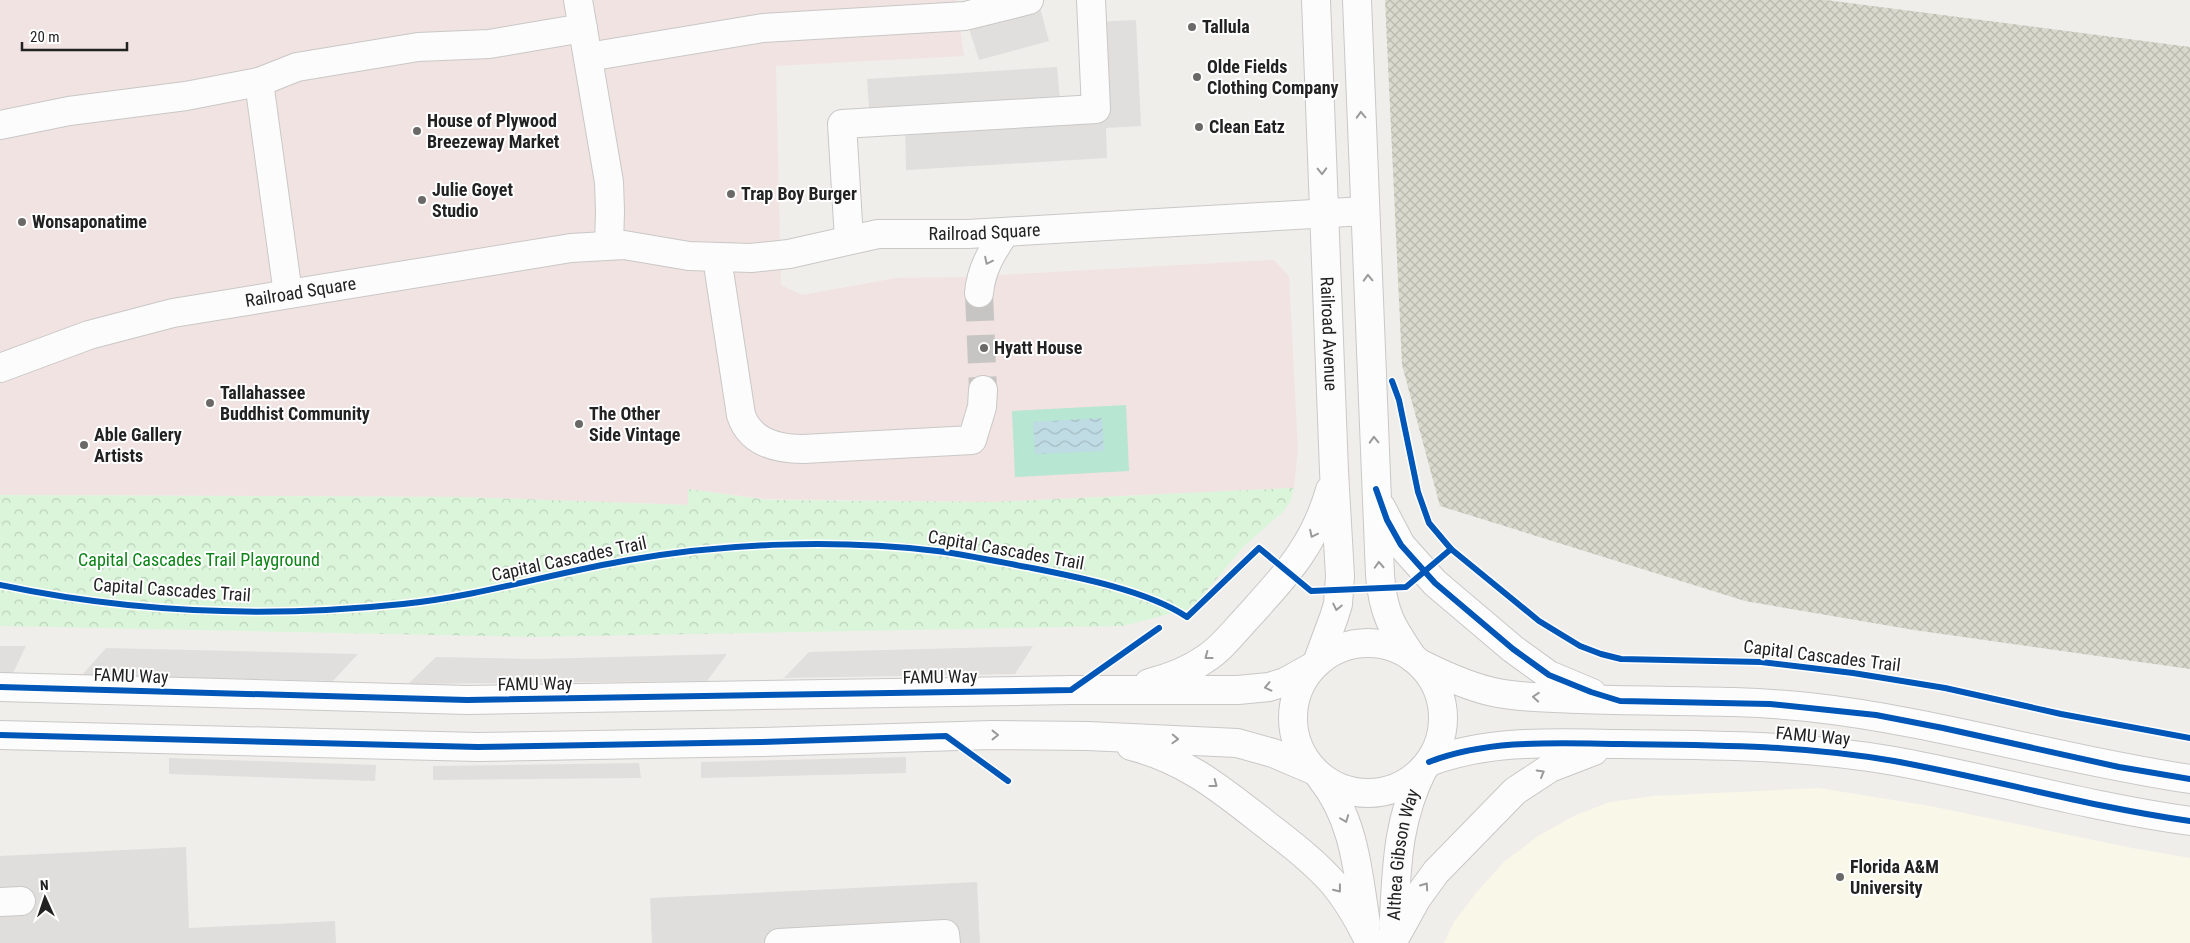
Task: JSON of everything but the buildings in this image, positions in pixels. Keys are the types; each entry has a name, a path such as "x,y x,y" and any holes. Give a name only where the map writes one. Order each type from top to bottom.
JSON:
{"street":[{"path":"578,0 609,182 609,245"},
{"path":"588,57 763,28 966,16 1029,0"},
{"path":"850,239 842,124 1096,110 1091,0"},
{"name":"Railroad Avenue","path":"1314,665 1331,630 1338,604 1339,590 1316,0"},
{"path":"1357,0 1376,489 1383,600 1391,624 1417,661"},
{"path":"0,125 70,111 186,96 258,82 297,67 372,54 418,47 489,44 583,28"},
{"path":"258,82 288,294"},
{"name":"Railroad Square","path":"0,368 89,335 181,312 553,251 609,245 639,247 689,256 751,258 789,254 850,239 892,233 968,234 1365,211"},
{"path":"979,293 987,260 1005,232"},
{"path":"717,258 741,415 746,429 752,435 772,445 793,449 972,440 982,407 982,390"},
{"path":"1115,690 1176,675 1207,658 1220,647 1300,558 1325,506 1334,471"},
{"path":"1376,489 1387,520 1401,545 1424,572 1449,596 1513,649 1549,675 1591,692 1620,701"},
{"name":"FAMU Way","path":"0,687 467,700 1115,690 1253,690 1285,682 1334,651 1364,643 1395,648 1452,679 1497,693 1620,701 1770,704 1876,715 1943,728 2119,768 2190,779"},
{"name":"FAMU Way","path":"0,735 469,747 753,742 992,735 1088,736 1237,743 1273,753 1340,788 1373,793 1396,788 1415,777 1426,766 1441,736 1443,707 1437,688 1417,661"},
{"name":"FAMU Way","path":"1314,665 1299,686 1293,707 1292,719 1295,741 1316,774"},
{"path":"1088,736 1156,754 1211,782 1290,843 1326,875 1354,912 1370,943"},
{"path":"1392,943 1417,898 1436,872 1520,787 1536,775 1564,762 1596,750 1628,744"},
{"name":"FAMU Way","path":"1426,766 1462,751 1496,746 1628,744 1751,746 1894,761 2093,804 2190,821"},
{"name":"Althea Gibson Way","path":"1392,943 1398,847 1402,823 1410,796 1426,766"},
{"name":"Althea Gibson Way","path":"1316,774 1340,808 1350,835 1370,943"},
{"path":"779,943 945,934 946,943"}],"shaded area":[{"path":"0,0 956,0 964,56 776,66 781,285 802,295 896,278 962,277 1274,260 1289,276 1298,451 1294,488 992,502 764,499 688,489 689,505 464,497 0,495"},
{"path":"1038,0 1049,41 979,60 965,16"},
{"path":"1385,0 1826,0 2190,47 2190,669 1914,630 1745,601 1440,506 1402,365"},
{"path":"1136,20 1141,126 1106,128 1107,158 906,170 905,121 870,122 867,79 1057,67 1061,111 1095,109 1093,22"},
{"path":"0,646 26,646 13,673 0,673"},
{"path":"1033,646 1015,674 784,678 809,652"},
{"path":"106,648 358,654 333,681 82,675"},
{"path":"727,654 707,681 408,684 436,657 537,659"},
{"path":"906,757 906,773 701,778 701,762"},
{"path":"169,758 376,765 375,781 169,774"},
{"path":"639,763 641,778 433,780 433,766"},
{"name":"Florida A&M University","path":"1819,788 1930,806 2132,848 2190,858 2190,943 1444,943 1454,922 1477,892 1504,862 1538,836 1576,815 1610,802 1653,796"},
{"path":"186,847 189,928 335,921 336,943 0,943 0,856"},
{"path":"977,882 980,943 652,943 650,898"}],"green space":[{"path":"1126,405 1129,471 1015,477 1012,411"},
{"name":"Capital Cascades Trail Playground","path":"1294,488 1290,502 1283,512 1244,546 1192,608 1123,626 531,637 0,626 0,495 464,497 688,505 688,489 767,500 992,502"}],"water":[{"path":"1102,418 1104,451 1035,454 1033,422"}],"tunnel":[{"path":"979,293 983,390"}],"cycle path":[{"name":"Capital Cascades Trail","path":"1392,381 1399,400 1418,492 1429,523 1451,549 1539,621 1580,646 1621,659 1761,662 1853,673 1945,688 2061,714 2190,738"},
{"path":"1376,489 1387,520 1401,545 1435,583 1513,649 1549,675 1591,692 1620,701 1770,704 1876,715 2119,767 2190,779"},
{"name":"Capital Cascades Trail","path":"0,585 100,602 150,607 251,612 302,611 403,604 460,596 601,565 667,554 783,545 861,545 949,553 1070,576 1133,592 1187,617 1259,548 1311,591 1406,587 1451,549"},
{"path":"0,687 467,700 1071,690 1159,628"},
{"path":"0,735 478,747 762,742 946,736 1008,781"},
{"path":"1429,762 1475,749 1547,743 1792,749 1894,761 2079,801 2190,821"}],"place":[{"name":"Tallula","path":"1192,27"},
{"name":"Olde Fields Clothing Company","path":"1197,77"},
{"name":"Clean Eatz","path":"1199,127"},
{"name":"House of Plywood Breezeway Market","path":"417,131"},
{"name":"Trap Boy Burger","path":"731,194"},
{"name":"Julie Goyet Studio","path":"422,200"},
{"name":"Wonsaponatime","path":"22,222"},
{"name":"Hyatt House","path":"984,348"},
{"name":"Tallahassee Buddhist Community","path":"210,403"},
{"name":"The Other Side Vintage","path":"579,424"},
{"name":"Able Gallery Artists","path":"84,445"},
{"name":"Florida A&M University","path":"1840,877"}]}
